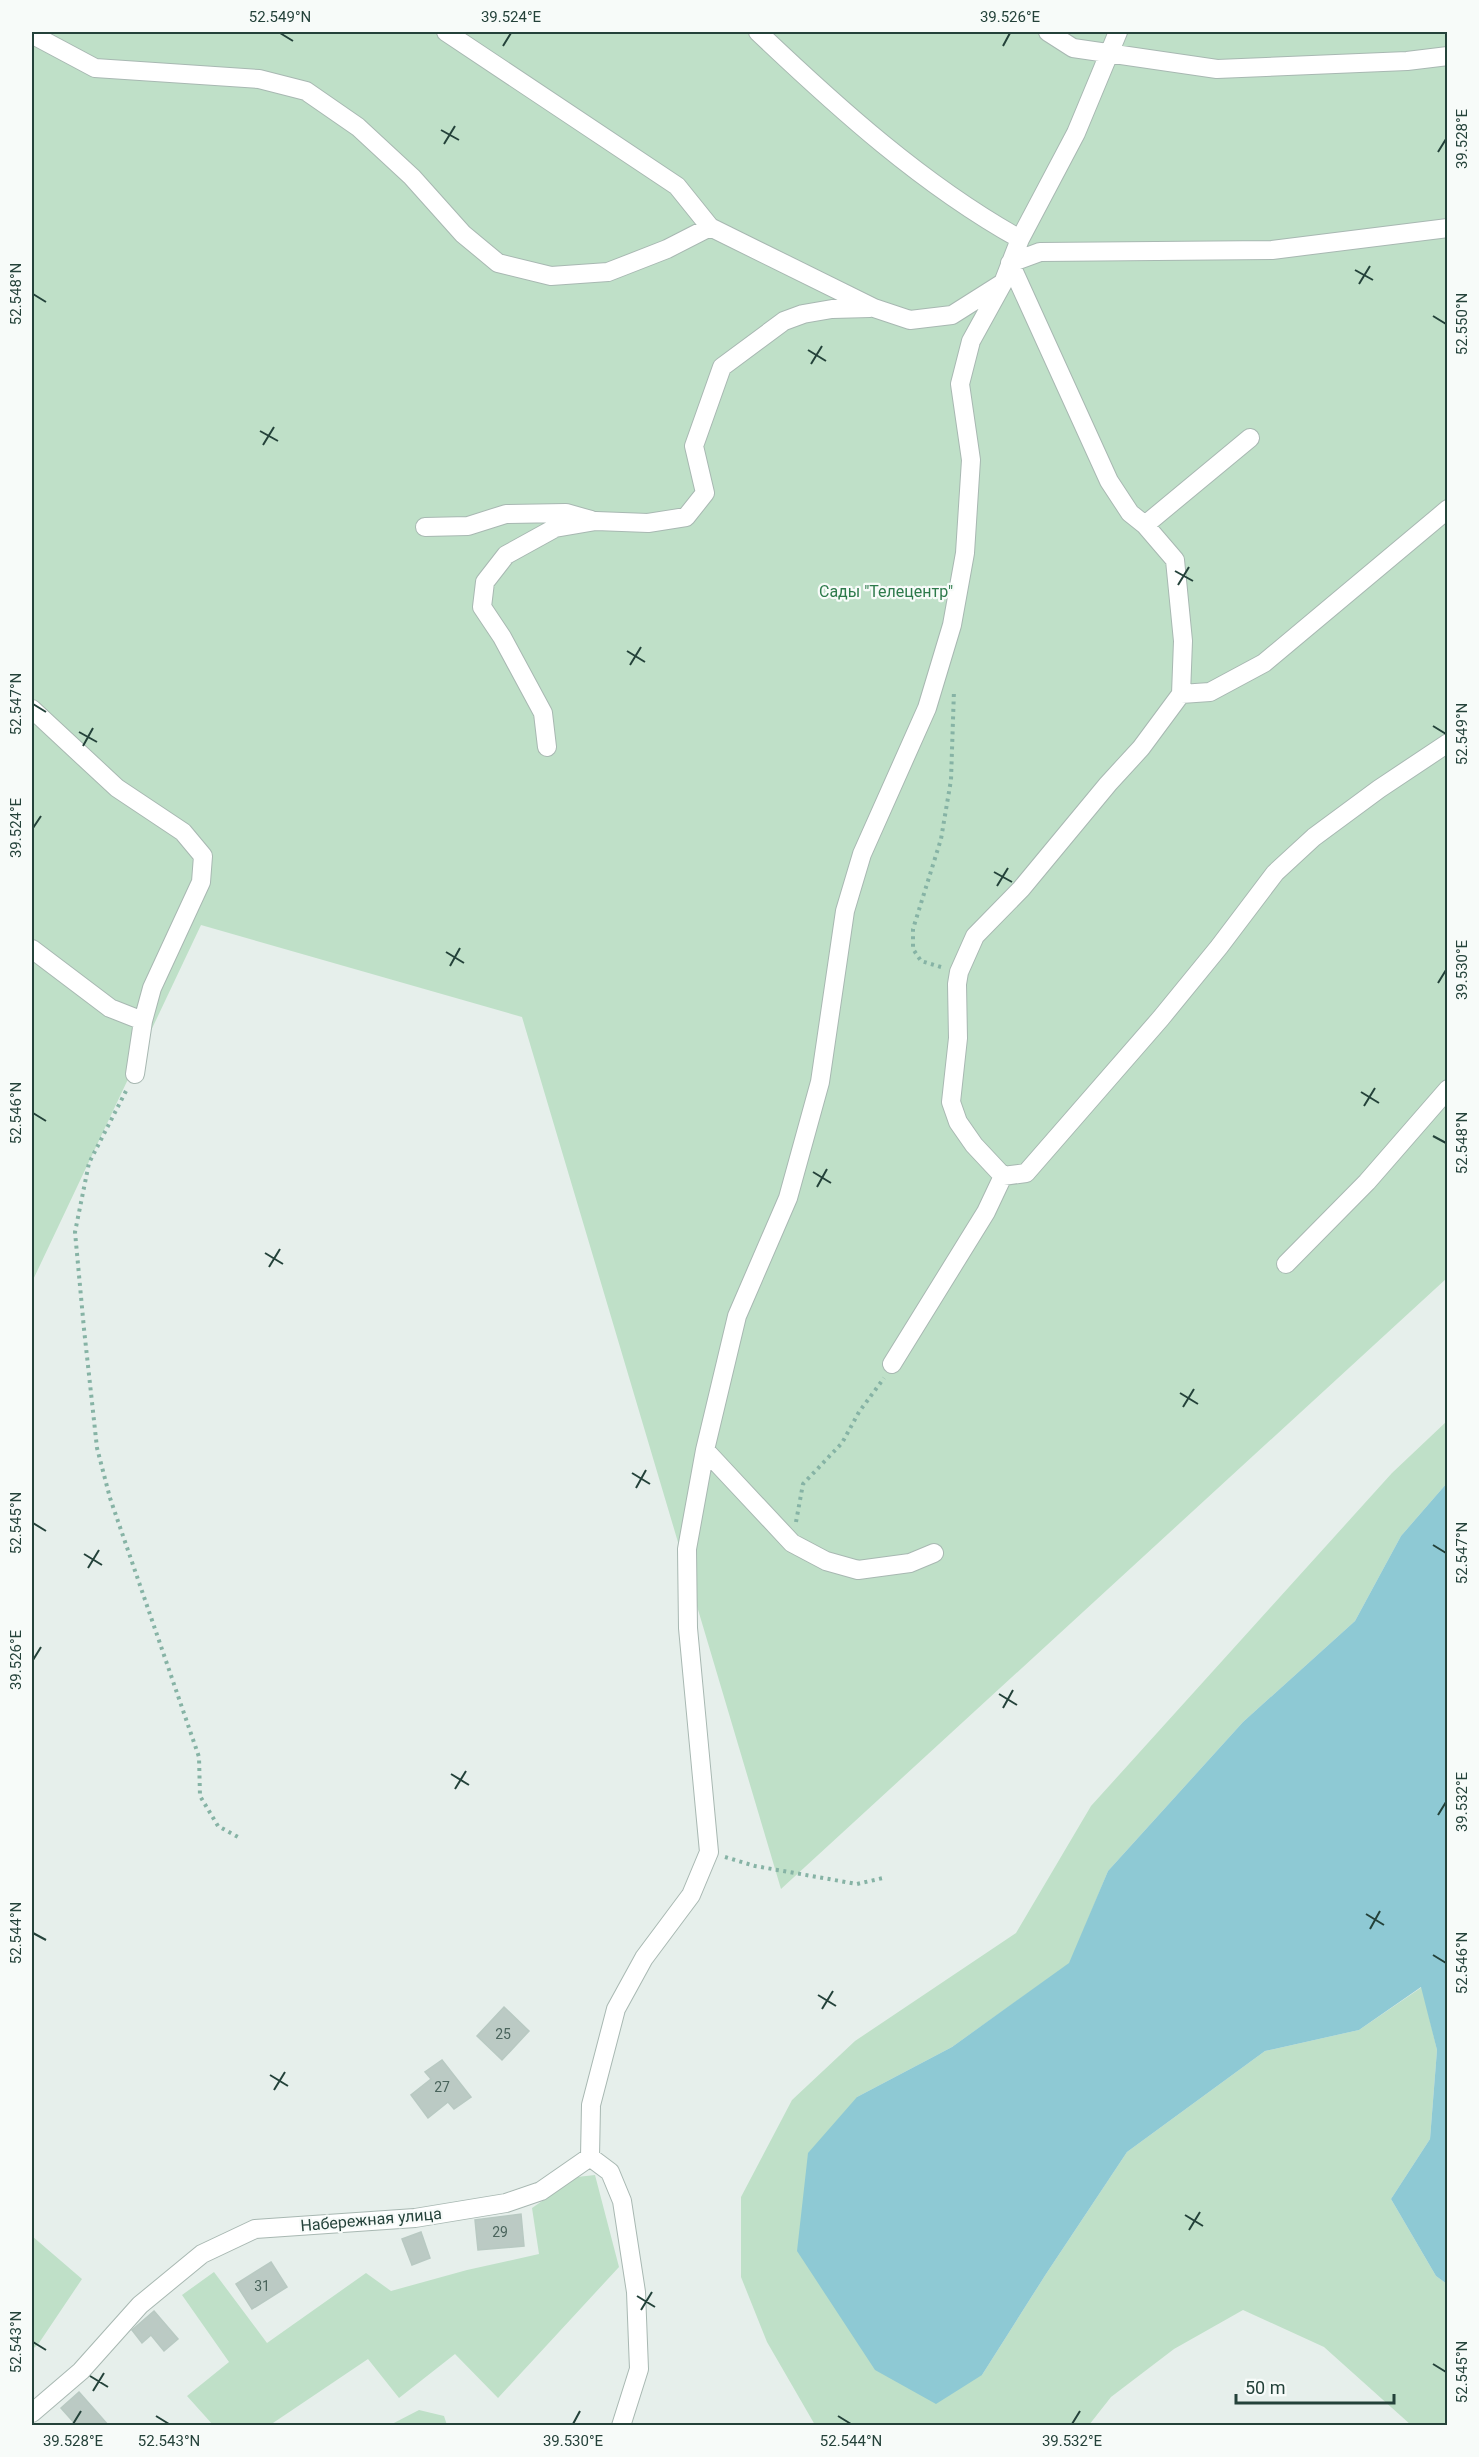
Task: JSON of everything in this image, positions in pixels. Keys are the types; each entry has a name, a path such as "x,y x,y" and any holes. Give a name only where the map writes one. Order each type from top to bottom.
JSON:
{"street":[{"path":"446,32 677,186 710,226 874,308 910,320 952,315 1003,283"},
{"path":"758,32 830,101 976,214 1020,239"},
{"path":"1048,32 1074,48 1216,69 1407,61 1448,56"},
{"path":"621,2426 639,2369 636,2292 622,2201 610,2172 590,2157 591,2105 616,2009 644,1958 691,1895 709,1852 688,1628 687,1560 705,1450 737,1316 788,1198 820,1082 844,911 862,854 927,708 952,625 965,553 971,460 960,384 971,341 1003,283 1020,239 1076,133 1118,32"},
{"path":"35,36 95,68 259,79 306,91 358,127 412,177 463,234 498,263 551,276 608,272 667,249 710,226"},
{"path":"1010,263 1040,252 1272,250 1448,228"},
{"path":"1003,1176 974,1145 958,1122 951,1102 958,1038 957,984 959,972 975,936 1021,889 1141,748 1181,694 1183,641 1175,561 1145,525 1130,513 1109,481 1010,263"},
{"path":"425,527 468,526 506,514 566,513 596,521 648,524 686,517 705,493 694,446 722,366 784,321 803,314 832,309 874,308"},
{"path":"1145,525 1250,438"},
{"path":"1181,694 1210,692 1264,663 1448,509"},
{"path":"547,747 543,713 502,637 482,607 485,582 506,555 555,528 596,521"},
{"path":"32,709 117,788 183,832 203,856 201,882 152,987 143,1021 135,1074"},
{"path":"1003,1176 1026,1173 1161,1018 1275,873 1333,823 1378,789 1448,743"},
{"path":"32,949 110,1008 143,1021"},
{"path":"1286,1264 1367,1182 1448,1089"},
{"path":"892,1364 986,1212 1003,1176"},
{"path":"705,1450 792,1543 826,1561 858,1570 910,1563 934,1552"},
{"name":"Набережная улица","path":"32,2413 81,2371 140,2305 202,2254 255,2229 415,2218 506,2203 541,2191 590,2157"}],"path":[{"path":"954,688 951,780 941,839 913,929 913,949 921,961 959,972"},
{"path":"135,1074 89,1163 75,1232 97,1448 110,1498 199,1758 200,1796 218,1826 238,1837"},
{"path":"792,1543 803,1484 842,1443 859,1412 892,1364"},
{"path":"709,1852 755,1866 857,1884 883,1878"}],"green space":[{"name":"Сады \"Телецентр\"","path":"32,32 1447,32 1447,1278 781,1889 522,1017 201,925 32,1282"},
{"path":"1447,1421 1447,1483 1401,1536 1355,1621 1243,1722 1108,1871 1070,1963 952,2047 857,2097 982,2375 1127,2152 1265,2051 1359,2030 1422,1987 1437,2050 1430,2139 1391,2199 1436,2276 1447,2284 1447,2425 1411,2425 1324,2347 1243,2310 1174,2349 1111,2397 1089,2425 815,2425 767,2342 741,2277 741,2197 792,2100 855,2041 1016,1933 1091,1806 1392,1473"},
{"path":"595,2175 619,2267 498,2398 455,2354 399,2398 368,2359 270,2425 213,2425 187,2396 229,2362 182,2295 214,2272 267,2343 366,2273 391,2291 467,2270 539,2254 532,2208 577,2177"},
{"path":"32,2236 82,2279 32,2350"},
{"path":"419,2410 444,2416 447,2425 390,2425"}],"water":[{"path":"1447,1483 1447,2284 1436,2276 1391,2199 1430,2139 1437,2050 1421,1987 1359,2030 1265,2051 1127,2152 982,2375 936,2404 875,2370 797,2251 808,2153 857,2097 952,2047 1069,1963 1108,1871 1243,1722 1355,1621 1401,1536"}],"building":[{"path":"504,2007 529,2031 502,2060 477,2036"},
{"path":"442,2060 471,2097 454,2109 448,2102 428,2118 411,2095 431,2079 425,2072"},
{"path":"521,2214 524,2246 478,2250 475,2220"},
{"path":"421,2232 430,2258 412,2265 402,2239"},
{"path":"271,2262 287,2287 252,2309 236,2284"},
{"path":"154,2311 178,2339 164,2351 151,2335 142,2343 132,2330"},
{"path":"79,2392 109,2426 77,2426 61,2408"}]}
